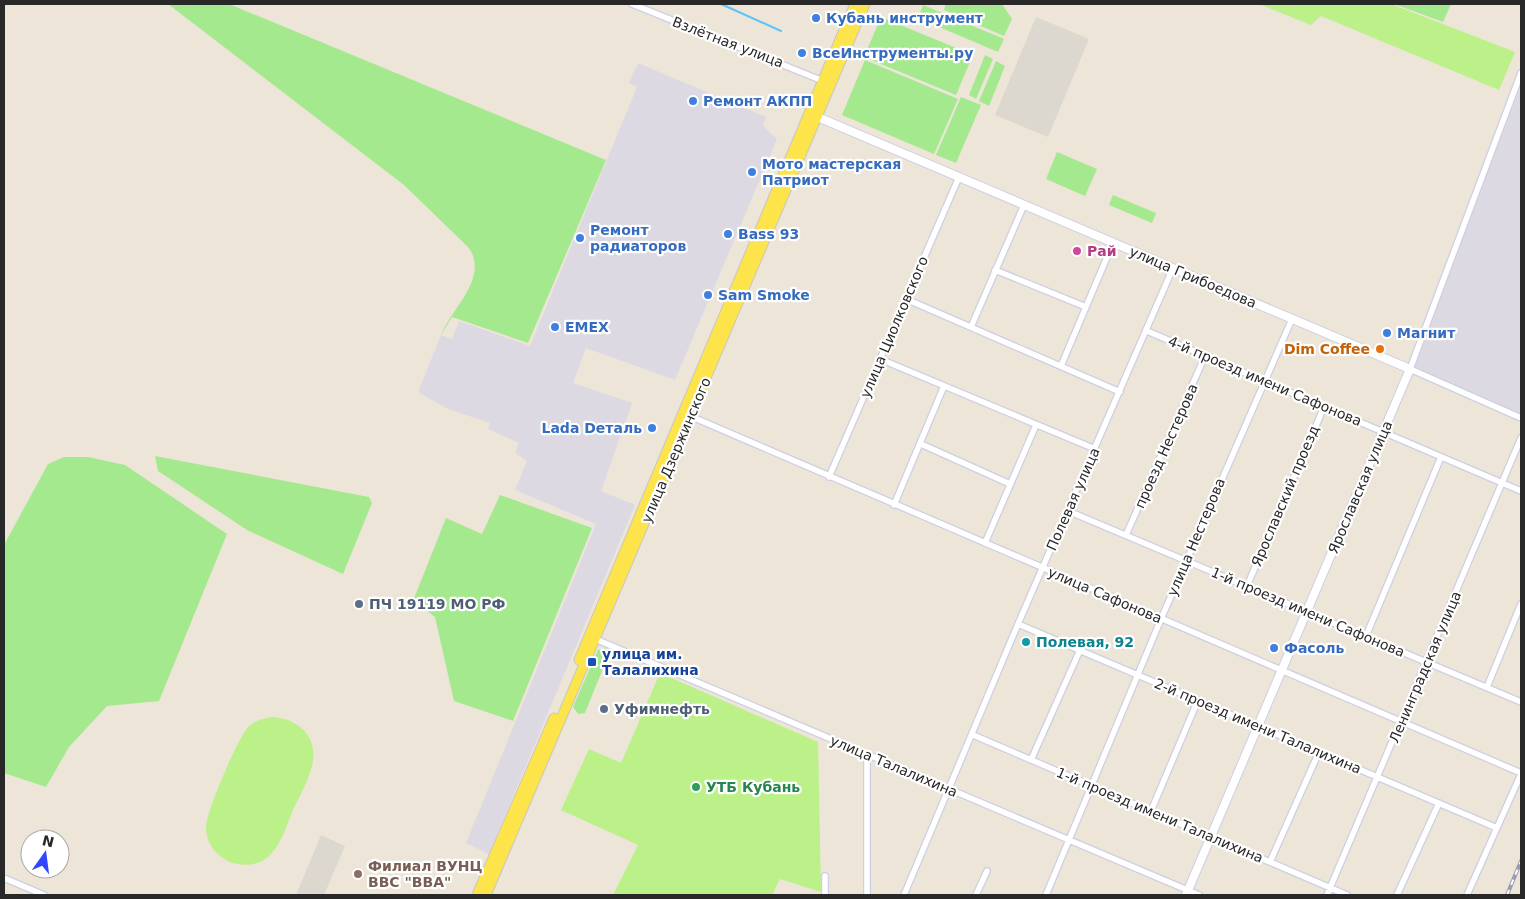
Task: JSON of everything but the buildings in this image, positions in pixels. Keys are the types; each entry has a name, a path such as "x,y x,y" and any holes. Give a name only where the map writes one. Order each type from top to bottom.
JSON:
{"main road":[{"name":"улица Дзержинского","path":"477,895 690,416 813,115 823,81 855,4"},
{"name":"улица Дзержинского","path":"486,895 592,637 813,115 865,4"}],"street":[{"name":"Взлётная улица","path":"632,4 823,81"},
{"name":"Ярославская улица","path":"1187,893 1410,369 1521,73"},
{"name":"улица Грибоедова","path":"813,115 1521,418"},
{"name":"улица Циолковского","path":"829,477 959,177"},
{"path":"971,327 1024,205"},
{"path":"1061,366 1113,243"},
{"name":"Полевая улица","path":"904,895 1042,568 1173,268"},
{"path":"995,270 1086,307"},
{"path":"906,299 1120,392"},
{"name":"улица Нестерова","path":"1046,895 1161,619 1263,381 1292,319"},
{"name":"4-й проезд имени Сафонова","path":"1147,331 1521,491"},
{"name":"проезд Нестерова","path":"1126,535 1205,356"},
{"path":"880,359 1095,450"},
{"path":"894,504 944,386"},
{"name":"Ярославский проезд","path":"1247,586 1324,407"},
{"name":"улица Сафонова","path":"690,416 1521,773"},
{"path":"985,543 1036,425"},
{"name":"Ленинградская улица","path":"1327,895 1521,438"},
{"path":"921,444 1010,484"},
{"path":"1366,636 1441,457"},
{"name":"1-й проезд имени Сафонова","path":"1068,511 1521,702"},
{"path":"1487,687 1521,604"},
{"name":"2-й проезд имени Талалихина","path":"1018,624 1497,828"},
{"name":"улица Талалихина","path":"592,637 1069,840 1187,893 1198,895"},
{"path":"1031,760 1080,650"},
{"path":"1151,811 1198,700"},
{"name":"1-й проезд имени Талалихина","path":"973,735 1347,895"},
{"path":"1270,862 1319,752"},
{"path":"867,754 867,895"},
{"path":"1467,895 1521,773"},
{"path":"1397,895 1439,803"},
{"path":"976,895 986,871"},
{"path":"825,876 825,895"},
{"path":"4,878 44,895"}],"shaded area":[{"path":"1036,17 1089,39 1048,137 995,115"},
{"path":"638,63 766,117 763,126 777,139 675,380 586,348 573,383 632,403 601,491 635,505 489,854 466,843 596,524 515,490 527,461 515,453 519,443 488,429 490,423 448,409 418,392 441,335 452,339 459,321 530,346 637,87 629,83"},
{"path":"1521,86 1521,421 1409,373"},
{"path":"321,835 345,846 324,895 296,895"}],"green space":[{"path":"168,4 229,4 606,160 528,343 452,317 441,335 472,282 475,270 474,259 469,248 404,185"},
{"path":"946,4 1002,4 1012,19 1004,36 944,10"},
{"path":"1259,4 1391,4 1515,52 1499,90 1321,16 1311,25"},
{"path":"1394,4 1451,4 1443,22"},
{"path":"923,5 1004,39 998,52 918,18"},
{"path":"881,17 973,55 956,95 864,57"},
{"path":"985,55 993,59 976,99 969,95"},
{"path":"865,60 958,99 934,154 842,115"},
{"path":"996,61 1005,66 989,106 979,101"},
{"path":"961,97 981,105 956,163 936,155"},
{"path":"1057,152 1097,169 1085,196 1046,179"},
{"path":"1113,195 1156,213 1152,223 1109,205"},
{"path":"155,456 369,497 372,503 343,574 247,530 158,471"},
{"path":"64,457 88,457 125,465 227,534 159,701 107,706 69,747 46,787 4,773 4,545 48,464"},
{"path":"500,495 592,528 513,721 454,701 435,617 413,601 446,518 482,534"},
{"path":"605,648 610,651 585,713 578,714 573,707 598,650"},
{"name":"УТБ Кубань","path":"660,673 818,742 821,892 780,879 772,895 613,895 638,845 561,810 589,749 621,763"},
{"path":"272,717 281,718 297,725 308,736 312,743 312,767 283,835 273,852 264,860 254,864 243,865 233,863 212,848 206,833 207,820 223,776 243,734 253,723"}],"waterway":[{"path":"721,4 781,31"}],"railway":[{"path":"1507,895 1521,861"}],"place":[{"name":"Кубань инструмент","path":"816,18"},
{"name":"ВсеИнструменты.ру","path":"802,53"},
{"name":"Ремонт АКПП","path":"693,101"},
{"name":"Мото мастерская Патриот","path":"752,172"},
{"name":"Bass 93","path":"728,234"},
{"name":"Ремонт радиаторов","path":"580,238"},
{"name":"Рай","path":"1077,251"},
{"name":"Sam Smoke","path":"708,295"},
{"name":"EMEX","path":"555,327"},
{"name":"Магнит","path":"1387,333"},
{"name":"Dim Coffee","path":"1380,349"},
{"name":"Lada Dеталь","path":"652,428"},
{"name":"ПЧ 19119 МО РФ","path":"359,604"},
{"name":"Полевая, 92","path":"1026,642"},
{"name":"Фасоль","path":"1274,648"},
{"name":"улица им. Талалихина","path":"592,662"},
{"name":"Уфимнефть","path":"604,709"},
{"name":"УТБ Кубань","path":"696,787"},
{"name":"Филиал ВУНЦ ВВС \"ВВА\"","path":"358,874"}]}
